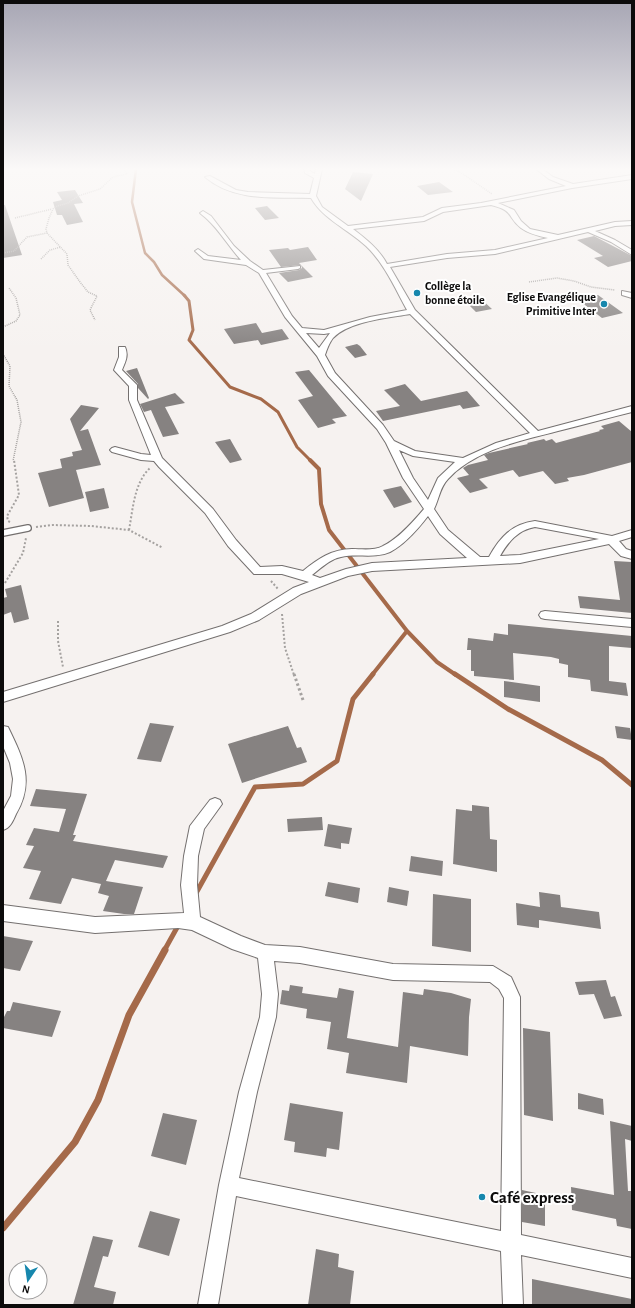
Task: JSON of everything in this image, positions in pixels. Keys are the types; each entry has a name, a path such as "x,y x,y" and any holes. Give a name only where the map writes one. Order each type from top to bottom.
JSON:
{"street":[{"path":"219,230 237,254 262,272 289,317 321,355 331,374 380,427 391,443 408,478 444,532 478,562"},
{"path":"351,230 368,244 385,266 412,311 536,434"},
{"path":"528,230 538,234 557,237"},
{"path":"385,266 447,256 495,252 524,245 541,243 557,237 589,230"},
{"path":"589,230 613,240 632,253"},
{"path":"198,251 206,258 248,263"},
{"path":"262,272 298,267"},
{"path":"301,330 324,332 412,311"},
{"path":"321,355 324,344 343,327"},
{"path":"122,349 123,357 118,370 133,385 133,400 158,460 194,494 216,519 232,543 258,571 277,569 305,575 319,582"},
{"path":"305,575 320,562 341,553 375,552 386,548 423,518 429,508 436,489 443,478 450,470 465,461 496,446 632,409"},
{"path":"391,443 413,453 465,461"},
{"path":"116,450 158,460"},
{"path":"492,561 504,540 521,526 527,524 588,534 611,540 620,550 632,555"},
{"path":"3,698 127,658 226,629 255,617 284,599 319,582 372,567 520,559 611,540 632,533"},
{"path":"546,615 632,623"},
{"path":"3,731 18,768 21,782 18,797 3,824"},
{"path":"193,922 189,885 191,856 197,826 215,804"},
{"path":"3,913 94,924 124,924 178,920 193,922 238,943 265,953 300,955 393,972 493,974 505,983 512,997 511,1243 513,1305"},
{"path":"208,1305 228,1185 248,1092 268,1016 270,994 265,953"},
{"path":"228,1185 632,1268"}],"lane":[{"path":"3,533 28,528"}],"path":[{"path":"46,230 47,233 67,254 68,266 86,290 97,296 90,310 95,320"},
{"path":"3,253 14,251 27,237 47,233"},
{"path":"41,259 50,250 61,247"},
{"path":"529,282 557,278 629,295"},
{"path":"3,327 16,321 20,315 16,298 9,288"},
{"path":"3,354 10,366 9,386 17,400 20,414 20,431 13,463 19,490 7,516 8,521 13,524"},
{"path":"129,530 133,506 142,478 158,460"},
{"path":"5,583 23,553 28,528 53,525 105,527 129,530 163,548"},
{"path":"258,571 259,574 269,579 277,587 284,599 282,615 285,648 303,700"},
{"path":"58,621 59,650 65,679"}],"building":[{"path":"3,230 14,230 22,255 3,258"},
{"path":"594,236 632,256 632,261 608,267 594,258 603,256 577,240"},
{"path":"308,247 317,260 299,263 301,265 281,267 269,250 288,248 290,250"},
{"path":"301,265 313,277 288,282 279,273 299,270 302,268"},
{"path":"598,295 623,313 602,318 577,299"},
{"path":"481,299 492,309 476,312 466,302"},
{"path":"256,323 262,333 282,329 289,339 261,345 258,340 234,344 224,329"},
{"path":"357,344 367,355 355,358 345,347"},
{"path":"137,368 149,398 148,399 138,388 138,384 126,371"},
{"path":"309,370 347,416 332,419 336,423 318,428 298,400 313,396 295,372"},
{"path":"405,384 421,401 467,391 480,406 463,409 460,405 383,421 376,411 400,406 384,390"},
{"path":"175,393 185,403 165,407 179,434 163,437 151,410 144,412 140,404"},
{"path":"81,405 99,408 80,431 88,429 101,465 76,470 84,498 49,507 38,473 62,468 60,459 73,456 72,452 82,450 70,419"},
{"path":"619,421 632,432 632,462 567,478 569,481 555,484 543,471 519,477 513,470 479,479 488,488 470,493 457,478 469,475 463,468 468,465 488,460 484,455 489,453 544,439 546,441 552,439 556,443 600,431 599,430 604,429 601,426"},
{"path":"230,439 242,460 230,463 215,442"},
{"path":"401,486 412,502 394,508 383,490"},
{"path":"104,488 109,508 90,512 85,492"},
{"path":"614,561 632,562 632,613 580,608 578,596 620,600"},
{"path":"21,585 29,619 14,623 11,612 3,615 3,598 7,597 5,589"},
{"path":"508,624 632,636 632,648 609,646 609,681 626,683 628,696 591,691 590,680 568,677 568,665 559,663 559,659 551,657 513,653 514,680 474,676 474,671 471,671 471,650 467,650 468,638 493,641 494,633 508,635"},
{"path":"504,681 540,686 540,702 504,697"},
{"path":"150,723 174,726 161,762 137,759"},
{"path":"288,726 297,748 301,747 307,762 242,783 228,744"},
{"path":"615,726 630,728 632,740 617,738"},
{"path":"36,789 87,794 73,835 76,835 73,841 168,856 163,868 115,860 106,881 143,887 134,914 103,911 109,896 98,893 101,884 72,878 61,904 29,899 41,871 23,868 34,846 26,845 34,828 59,832 66,809 30,806"},
{"path":"472,805 489,807 490,839 497,840 497,872 453,864 456,809 472,811"},
{"path":"322,817 323,830 288,832 287,819"},
{"path":"328,824 352,828 349,844 341,843 341,849 324,846"},
{"path":"411,856 443,861 442,876 409,871"},
{"path":"328,882 360,888 358,903 325,896"},
{"path":"389,887 409,891 407,906 387,902"},
{"path":"539,892 560,895 561,907 599,912 601,929 539,920 539,928 517,925 516,903 540,907"},
{"path":"433,894 471,899 471,952 432,946"},
{"path":"3,936 33,941 20,971 3,968"},
{"path":"606,980 611,997 615,996 622,1016 604,1019 594,994 579,995 575,982"},
{"path":"290,985 303,987 302,993 337,998 339,988 354,991 347,1038 398,1047 403,992 423,995 424,989 451,993 471,999 468,1056 410,1046 407,1083 346,1073 349,1053 327,1049 331,1022 306,1018 307,1009 280,1004 282,990 289,991"},
{"path":"13,1002 61,1011 52,1037 3,1028 3,1019 7,1011 10,1011"},
{"path":"523,1028 550,1032 553,1121 524,1115"},
{"path":"578,1093 603,1099 604,1115 578,1109"},
{"path":"290,1103 343,1112 339,1150 327,1148 326,1157 294,1152 295,1142 284,1140"},
{"path":"163,1113 197,1120 186,1165 151,1156"},
{"path":"610,1121 632,1126 632,1141 625,1139 628,1191 632,1191 632,1229 617,1226 616,1219 572,1210 571,1187 614,1195"},
{"path":"522,1190 545,1195 545,1226 522,1222"},
{"path":"150,1211 180,1219 169,1256 138,1247"},
{"path":"93,1236 113,1240 108,1257 103,1256 94,1287 116,1292 113,1305 73,1305"},
{"path":"316,1249 339,1254 338,1267 354,1271 350,1305 308,1305"},
{"path":"532,1279 632,1299 632,1305 532,1305"}],"waterway":[{"path":"139,230 145,253 154,262 162,275 184,295"},
{"path":"184,295 189,301 193,330 189,340 230,387 261,399 278,412 297,447 319,469 321,504 329,530 407,631"},
{"path":"372,675 407,631"},
{"path":"407,631 437,662 456,675"},
{"path":"195,895 255,787 303,784 337,761 353,699 373,674"},
{"path":"455,674 508,709 602,760 632,785"},
{"path":"164,951 179,924"},
{"path":"3,1228 75,1142 98,1100 129,1015 165,950"}],"place":[{"name":"Collège la bonne étoile","path":"417,293"},
{"name":"Eglise Evangélique Primitive Inter","path":"604,304"},
{"name":"Café express","path":"482,1197"}]}
